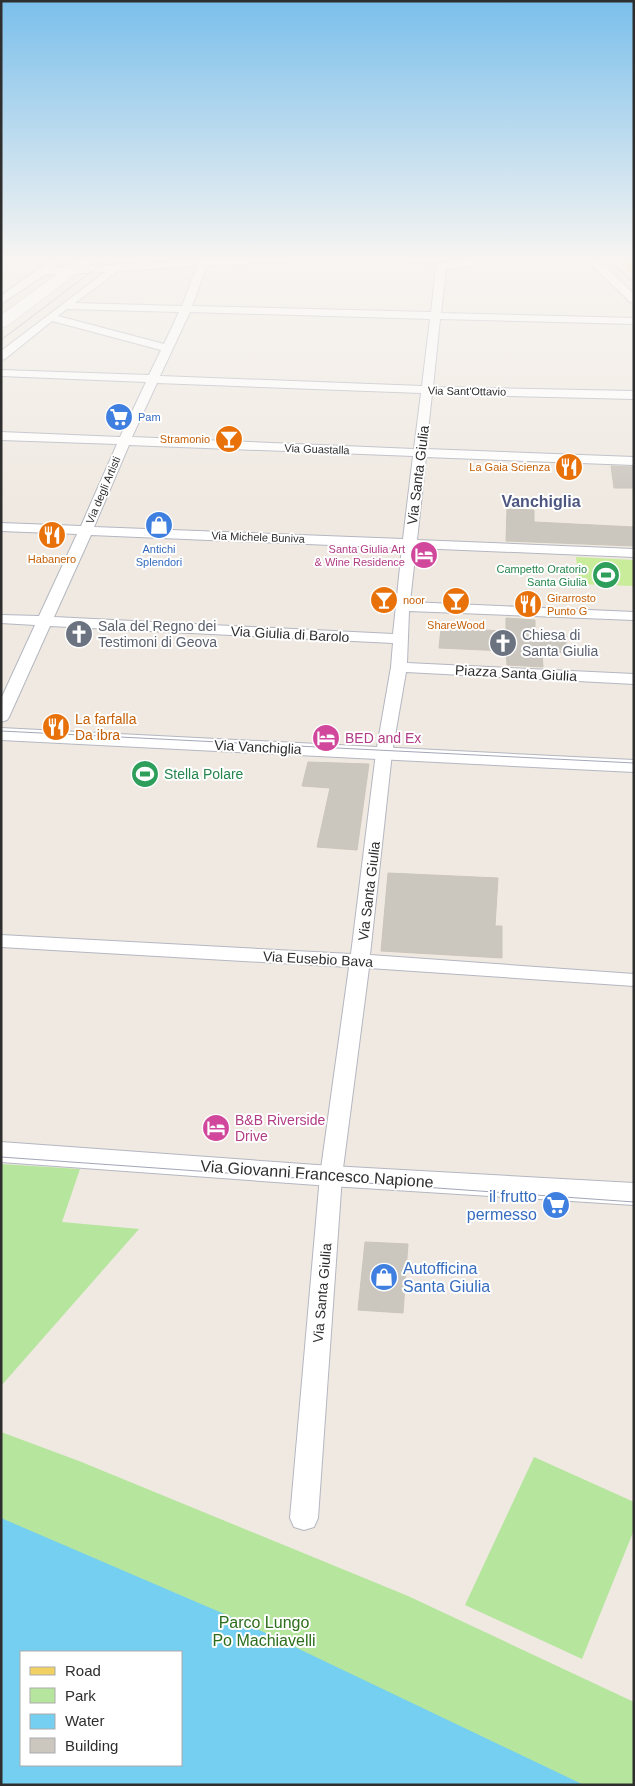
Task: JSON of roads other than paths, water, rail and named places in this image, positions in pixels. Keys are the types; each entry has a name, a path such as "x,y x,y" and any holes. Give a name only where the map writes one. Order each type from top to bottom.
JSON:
{"street":[{"path":"1,356 21,340"},
{"path":"139,340 168,348"},
{"name":"Via degli Artisti","path":"1,717 86,530 124,441 172,340"},
{"name":"Via Santa Giulia","path":"304,1518 331,1176 360,961 384,753 399,667 402,606 433,340"},
{"name":"Via Sant'Ottavio","path":"1,373 428,390 634,395"},
{"name":"Via Guastalla","path":"1,436 634,461"},
{"name":"Via Michele Buniva","path":"1,527 634,553"},
{"path":"402,606 634,616"},
{"name":"Via Giulia di Barolo","path":"1,619 399,639"},
{"name":"Piazza Santa Giulia","path":"399,667 634,679"},
{"name":"Via Vanchiglia","path":"1,734 634,766"},
{"name":"Via Eusebio Bava","path":"1,941 360,961 634,980"},
{"name":"Via Giovanni Francesco Napione","path":"1,1152 331,1176 634,1194"}],"water":[{"path":"1,1518 236,1619 584,1785 1,1785"}],"tram line":[{"path":"1,731 634,763"},
{"path":"1,1157 634,1202"}],"place":[{"name":"Pam","path":"119,417"},
{"name":"Stramonio","path":"229,439"},
{"name":"La Gaia Scienza","path":"569,467"},
{"name":"Antichi Splendori","path":"159,525"},
{"name":"Habanero","path":"52,535"},
{"name":"Santa Giulia Art & Wine Residence","path":"424,555"},
{"name":"Campetto Oratorio Santa Giulia","path":"606,575"},
{"name":"noor","path":"384,600"},
{"name":"ShareWood","path":"456,601"},
{"name":"Girarrosto Punto G","path":"528,604"},
{"name":"Sala del Regno dei Testimoni di Geova","path":"79,634"},
{"name":"Chiesa di Santa Giulia","path":"503,643"},
{"name":"La farfalla Da ibra","path":"56,727"},
{"name":"BED and Ex","path":"326,738"},
{"name":"Stella Polare","path":"145,774"},
{"name":"B&B Riverside Drive","path":"216,1128"},
{"name":"il frutto permesso","path":"556,1205"},
{"name":"Autofficina Santa Giulia","path":"384,1277"}],"district":[{"name":"Vanchiglia","path":"541,501"}],"park label":[{"name":"Parco Lungo Po Machiavelli","path":"264,1631"}]}
